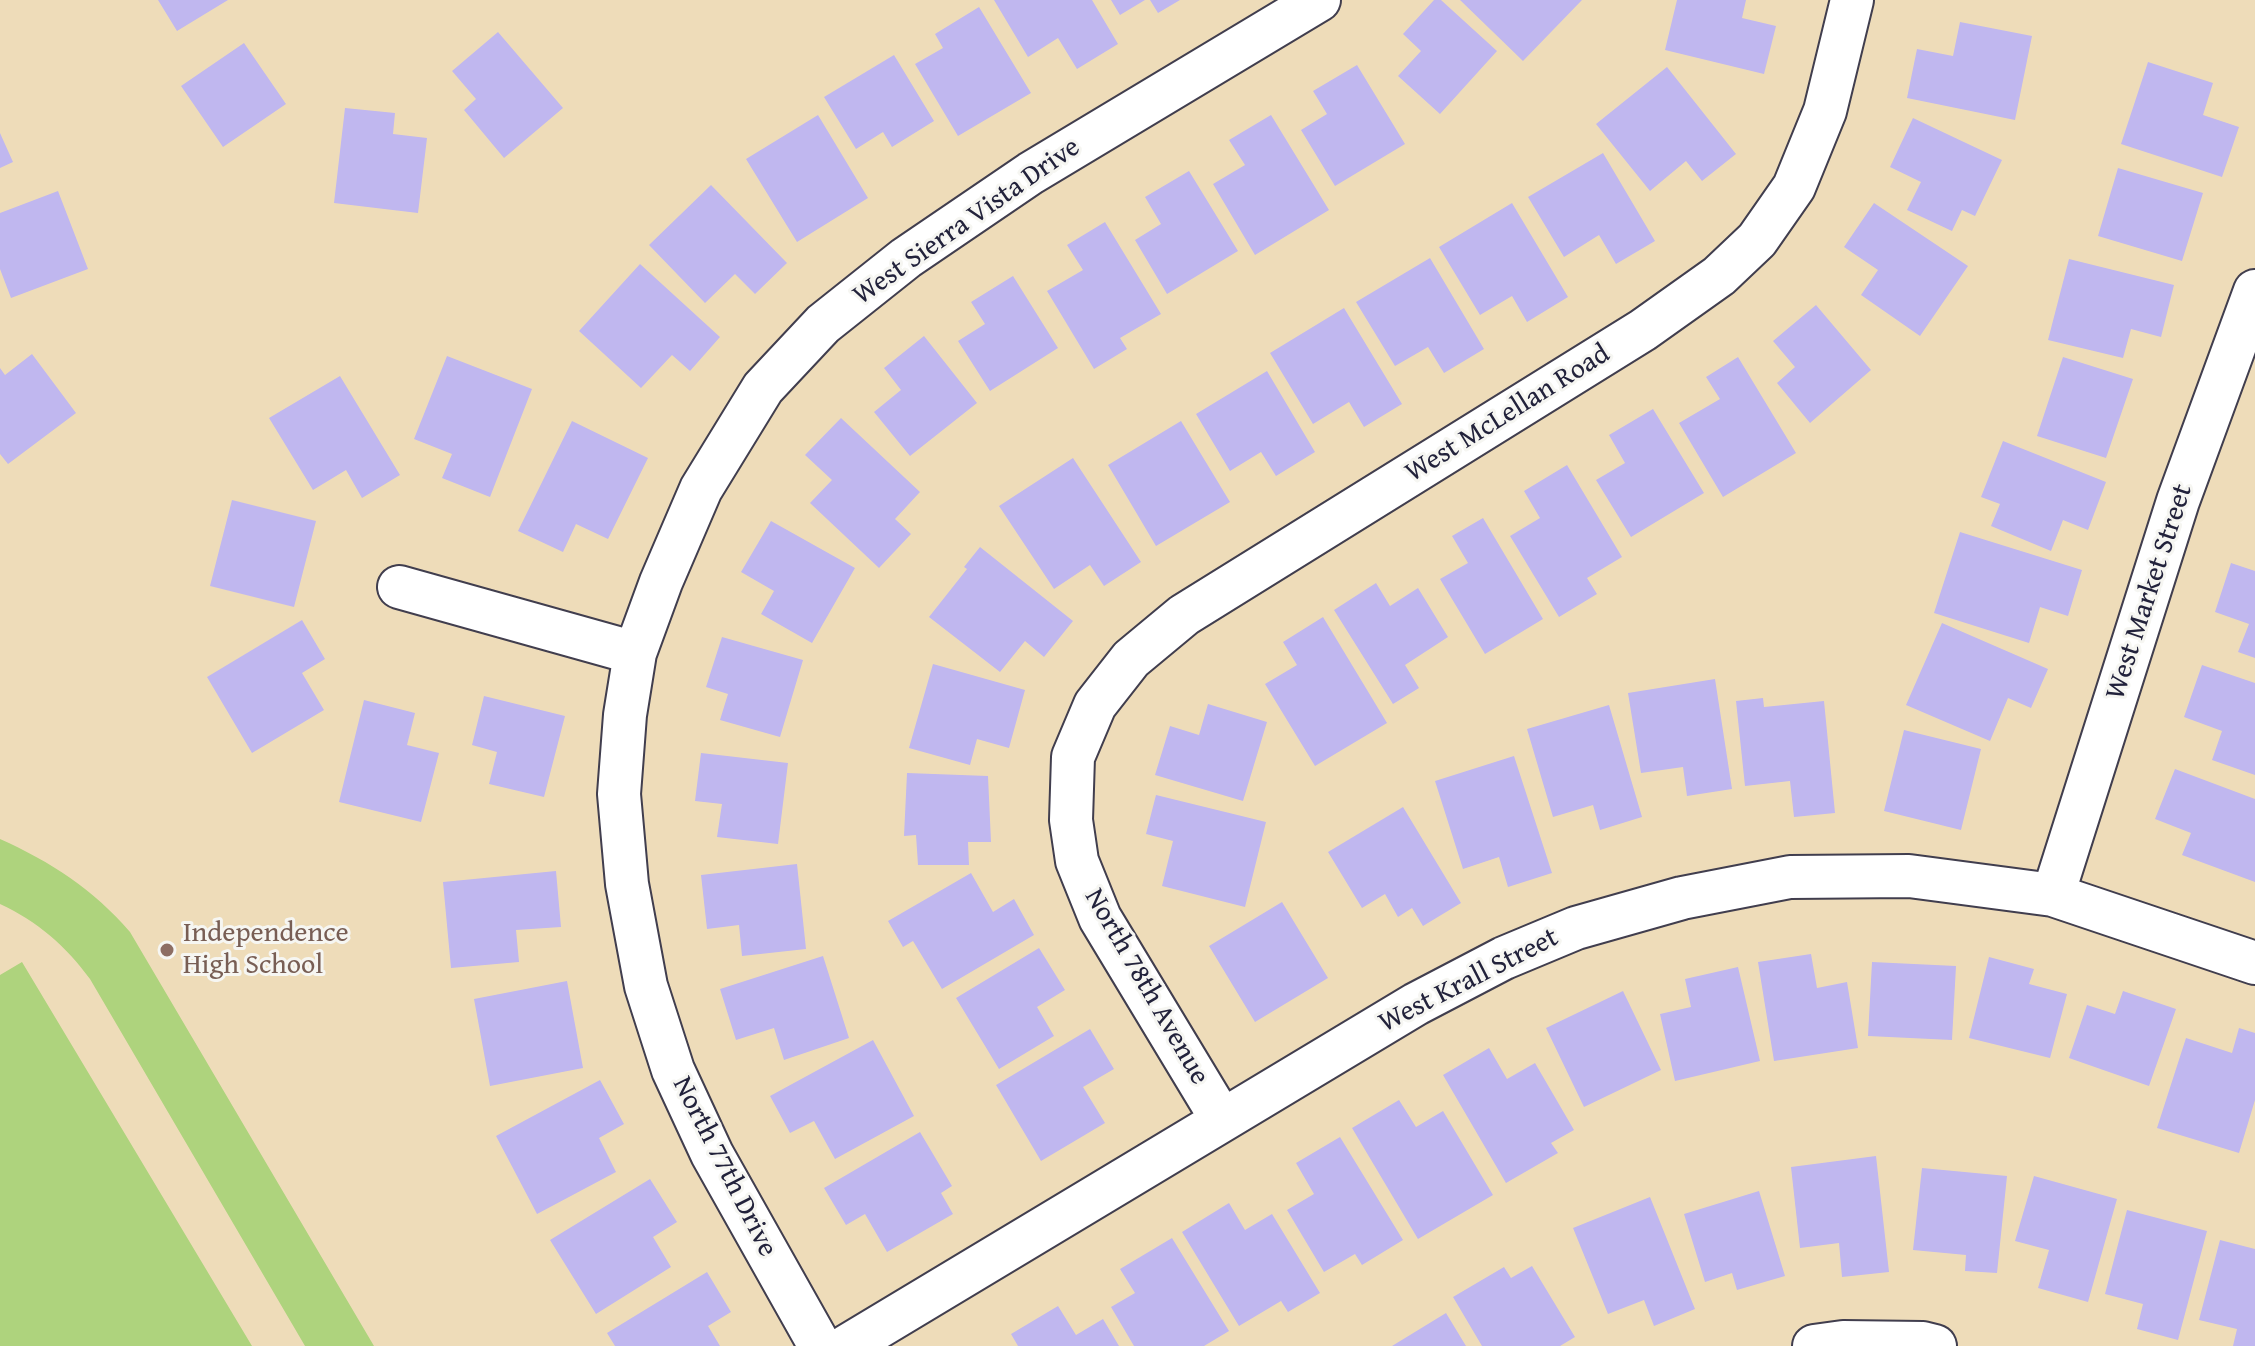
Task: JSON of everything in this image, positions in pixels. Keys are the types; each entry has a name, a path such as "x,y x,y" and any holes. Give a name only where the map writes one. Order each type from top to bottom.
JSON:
{"street":[{"name":"West Sierra Vista Drive","path":"635,653 701,489 763,388 823,324 906,258 1031,173 1319,0"},
{"name":"West McLellan Road","path":"1073,757 1095,705 1122,670 1184,615 1643,330 1719,276 1757,240 1794,187 1825,111 1852,0"},
{"name":"West Market Street","path":"2053,895 2178,501 2255,291"},
{"path":"399,587 635,653"},
{"name":"North 77th Drive","path":"635,653 625,715 619,794 627,884 646,986 673,1070 712,1154 820,1346"},
{"name":"North 78th Avenue","path":"1073,757 1071,820 1077,861 1094,904 1222,1120"},
{"name":"West Krall Street","path":"847,1346 1416,1004 1504,958 1576,928 1682,898 1790,877 1909,876 2053,895 2255,963"},
{"path":"1814,1346 1843,1342 1923,1343 1935,1346"}],"green space":[{"path":"0,839 70,878 130,932 374,1346 305,1346 90,979 50,936 0,904"},
{"path":"22,962 252,1346 0,1346 0,975"}],"building":[{"path":"158,0 228,0 177,31"},
{"path":"994,0 1092,0 1118,44 1077,69 1058,38 1028,57"},
{"path":"1111,0 1145,0 1120,15"},
{"path":"1150,0 1180,0 1158,13"},
{"path":"1434,0 1441,0 1497,51 1440,114 1398,76 1421,51 1403,34"},
{"path":"1460,0 1582,0 1523,61"},
{"path":"1677,0 1746,0 1742,18 1776,26 1764,74 1665,50"},
{"path":"979,7 1031,93 958,136 915,64 943,48 935,34"},
{"path":"1960,22 2032,36 2015,120 1907,98 1917,49 1953,56"},
{"path":"498,32 563,108 504,158 464,110 476,99 452,71"},
{"path":"244,43 286,104 223,147 181,86"},
{"path":"894,55 934,121 892,147 883,132 856,149 824,97"},
{"path":"2148,62 2213,83 2203,115 2239,127 2222,177 2121,144"},
{"path":"1357,65 1405,144 1335,186 1301,130 1327,114 1313,91"},
{"path":"1667,67 1736,154 1702,181 1686,161 1650,191 1596,124"},
{"path":"345,108 395,113 393,134 427,138 418,213 334,203"},
{"path":"818,115 868,198 797,242 746,159"},
{"path":"1271,115 1329,210 1255,255 1213,184 1245,165 1229,140"},
{"path":"1913,118 2002,160 1975,216 1962,210 1952,231 1907,210 1921,182 1890,167"},
{"path":"0,133 13,162 0,168"},
{"path":"1603,153 1655,241 1616,264 1599,235 1564,257 1528,197"},
{"path":"2118,168 2203,193 2182,261 2098,236"},
{"path":"1189,171 1238,251 1167,294 1135,240 1161,224 1145,197"},
{"path":"711,185 787,263 755,294 735,274 705,303 649,245"},
{"path":"58,191 88,269 11,298 0,269 0,213"},
{"path":"1512,203 1568,297 1527,322 1512,296 1480,315 1439,247"},
{"path":"1874,203 1968,266 1920,336 1861,295 1878,270 1844,247"},
{"path":"1105,222 1161,314 1120,338 1127,349 1094,369 1047,291 1083,270 1067,245"},
{"path":"1430,258 1484,349 1444,373 1428,347 1395,366 1356,302"},
{"path":"2069,259 2174,285 2161,337 2131,329 2123,358 2048,340"},
{"path":"640,264 720,337 690,371 672,355 641,388 579,331"},
{"path":"1013,276 1058,348 990,391 958,341 985,324 971,302"},
{"path":"1816,305 1871,370 1810,423 1777,383 1795,367 1773,341"},
{"path":"1344,308 1402,404 1364,427 1349,402 1313,424 1270,353"},
{"path":"924,336 977,403 910,456 874,412 901,390 884,368"},
{"path":"32,354 76,413 8,464 0,454 0,368 5,375"},
{"path":"447,356 532,389 490,497 442,478 452,454 414,439"},
{"path":"1738,357 1796,453 1723,497 1679,423 1720,399 1706,377"},
{"path":"2063,357 2133,379 2106,458 2037,436"},
{"path":"1267,371 1315,452 1276,476 1261,452 1230,471 1196,414"},
{"path":"340,376 400,475 362,498 346,470 313,490 269,418"},
{"path":"1653,409 1704,493 1631,537 1596,480 1625,463 1609,435"},
{"path":"841,418 920,492 895,519 911,534 879,568 810,503 832,480 805,455"},
{"path":"572,421 648,458 608,539 576,524 563,552 518,531"},
{"path":"1181,421 1230,502 1156,546 1108,465"},
{"path":"2003,441 2106,482 2088,530 2063,520 2051,551 1991,526 2000,504 1981,497"},
{"path":"1073,458 1141,562 1104,586 1090,565 1054,589 999,506"},
{"path":"1567,465 1622,557 1587,578 1597,594 1559,617 1510,536 1540,518 1524,491"},
{"path":"232,500 316,521 294,607 210,586"},
{"path":"1483,518 1543,619 1485,654 1440,579 1468,563 1452,536"},
{"path":"771,521 855,568 812,643 761,614 774,591 741,572"},
{"path":"1960,532 2082,570 2068,616 2040,607 2029,643 1934,613"},
{"path":"980,547 1073,621 1044,657 1025,641 1000,672 929,617 967,569 964,567"},
{"path":"2231,563 2255,571 2255,658 2238,652 2249,624 2215,612"},
{"path":"1376,583 1390,606 1418,588 1448,637 1405,665 1419,688 1393,704 1334,610"},
{"path":"1323,617 1387,723 1315,766 1265,684 1297,665 1283,642"},
{"path":"302,620 325,659 302,673 324,710 252,753 207,677"},
{"path":"1942,623 2048,669 2031,708 2008,698 1990,741 1906,705"},
{"path":"722,637 803,660 780,737 720,720 728,694 706,687"},
{"path":"933,664 1025,690 1009,748 977,739 970,765 909,748"},
{"path":"2202,665 2255,683 2255,775 2212,760 2222,731 2184,717"},
{"path":"1715,679 1732,789 1687,796 1683,767 1641,773 1628,693"},
{"path":"484,696 565,716 544,797 489,784 497,752 472,745"},
{"path":"1763,698 1764,707 1824,701 1835,813 1794,817 1790,781 1745,786 1736,701"},
{"path":"364,700 415,713 407,745 439,753 421,822 339,802"},
{"path":"1208,704 1267,722 1243,801 1155,775 1170,726 1199,735"},
{"path":"1609,705 1642,817 1600,830 1593,805 1553,817 1527,729"},
{"path":"1904,730 1981,749 1961,830 1884,811"},
{"path":"701,753 788,763 778,844 717,837 722,804 695,801"},
{"path":"1514,756 1552,873 1508,887 1499,857 1463,869 1435,781"},
{"path":"2175,769 2255,799 2255,882 2182,855 2191,833 2155,819"},
{"path":"907,773 988,776 991,842 968,842 969,865 918,865 916,835 904,836"},
{"path":"1156,795 1266,822 1245,907 1162,886 1173,841 1146,834"},
{"path":"1403,807 1461,903 1423,926 1412,908 1398,917 1385,894 1362,908 1328,852"},
{"path":"797,864 806,949 742,956 739,925 707,929 701,875"},
{"path":"556,871 561,927 516,930 519,962 451,968 443,882"},
{"path":"971,873 993,912 1014,899 1034,935 942,989 913,941 903,947 888,921"},
{"path":"1282,902 1328,978 1255,1022 1209,946"},
{"path":"1039,948 1065,990 1037,1007 1054,1036 999,1069 956,998"},
{"path":"1811,954 1817,988 1847,982 1858,1048 1774,1061 1758,962"},
{"path":"823,956 849,1038 784,1060 774,1028 736,1040 720,989"},
{"path":"1989,957 2034,969 2029,984 2067,994 2050,1058 1969,1038"},
{"path":"1872,962 1956,966 1952,1040 1868,1036"},
{"path":"1738,967 1760,1061 1675,1081 1660,1014 1691,1007 1685,979"},
{"path":"567,981 583,1068 490,1086 474,999"},
{"path":"1623,991 1661,1070 1584,1107 1546,1028"},
{"path":"2123,991 2176,1009 2149,1086 2069,1058 2087,1005 2115,1014"},
{"path":"2239,1028 2255,1033 2255,1100 2239,1153 2157,1128 2186,1038 2232,1053"},
{"path":"1090,1029 1114,1069 1083,1087 1105,1123 1041,1161 996,1085"},
{"path":"873,1040 914,1116 835,1159 814,1121 790,1133 770,1096"},
{"path":"1489,1048 1507,1079 1535,1063 1574,1130 1551,1143 1558,1153 1506,1183 1443,1075"},
{"path":"600,1080 624,1124 599,1138 616,1172 537,1214 496,1136"},
{"path":"1399,1100 1416,1127 1443,1111 1493,1195 1418,1239 1352,1128"},
{"path":"920,1132 952,1186 941,1193 953,1214 887,1252 865,1214 846,1225 824,1188"},
{"path":"1340,1137 1403,1240 1362,1265 1355,1254 1324,1272 1287,1210 1314,1194 1296,1163"},
{"path":"1876,1156 1889,1272 1842,1277 1839,1243 1800,1248 1791,1167"},
{"path":"1922,1168 2007,1176 1997,1273 1965,1271 1966,1255 1913,1250"},
{"path":"2034,1176 2117,1199 2088,1302 2038,1288 2049,1250 2015,1241"},
{"path":"650,1179 677,1222 653,1237 671,1267 596,1314 550,1240"},
{"path":"1759,1191 1785,1276 1737,1290 1732,1273 1705,1282 1684,1214"},
{"path":"1650,1197 1695,1309 1654,1326 1644,1300 1608,1314 1573,1228"},
{"path":"1229,1203 1245,1230 1272,1214 1320,1293 1288,1312 1281,1301 1239,1326 1182,1232"},
{"path":"2127,1210 2207,1231 2178,1340 2137,1329 2143,1304 2105,1294"},
{"path":"1172,1238 1229,1331 1204,1346 1134,1346 1111,1307 1135,1293 1120,1269"},
{"path":"2220,1240 2255,1249 2255,1346 2233,1346 2237,1329 2199,1320"},
{"path":"1532,1266 1575,1337 1560,1346 1482,1346 1453,1297 1504,1267 1511,1278"},
{"path":"707,1272 731,1312 708,1326 720,1346 615,1346 607,1333"},
{"path":"1058,1306 1076,1335 1103,1319 1119,1346 1018,1346 1011,1334"},
{"path":"1446,1313 1466,1346 1392,1346"}],"place":[{"name":"Independence High School","path":"167,950"}]}
